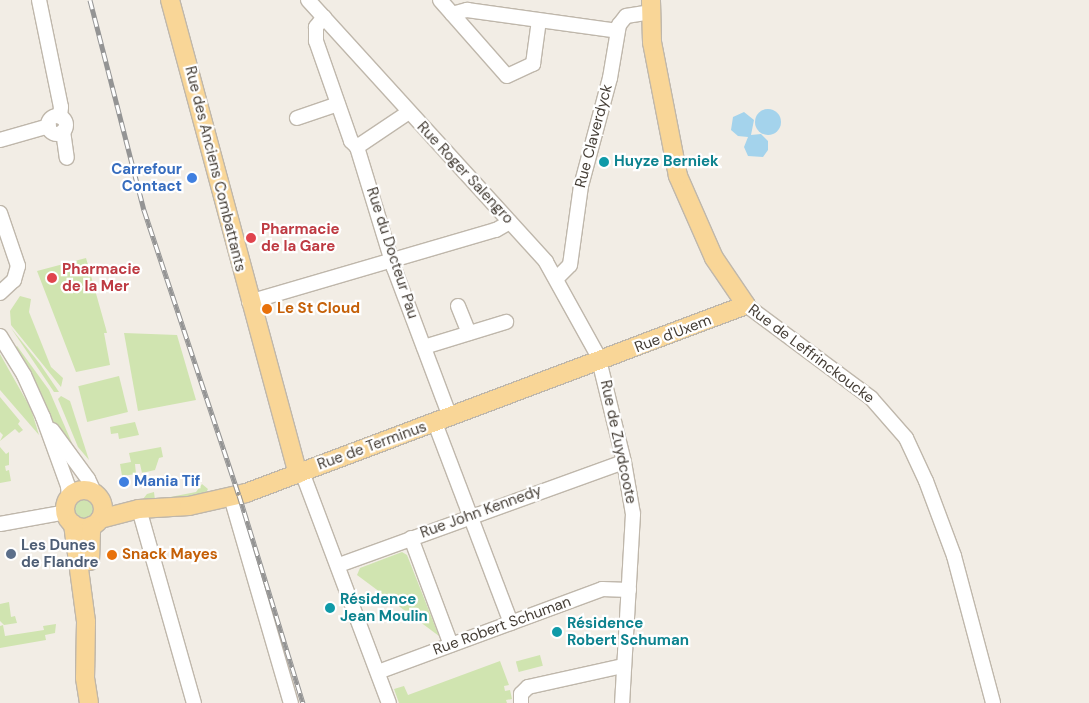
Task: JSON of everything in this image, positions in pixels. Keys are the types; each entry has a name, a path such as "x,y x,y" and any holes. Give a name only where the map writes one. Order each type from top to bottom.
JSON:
{"main road":[{"name":"Rue des Anciens Combattants","path":"170,0 259,339 300,473"},
{"name":"Rue de Leffrinckoucke","path":"651,6 652,42 678,176 714,258 746,305"},
{"name":"Rue d'Uxem","path":"600,362 746,305"},
{"name":"Rue de Terminus","path":"95,522 139,508 189,506 231,497 600,362"},
{"name":"Rue de Terminus","path":"69,512 80,491 139,508"},
{"path":"97,496 102,509 95,522 91,667 97,703"},
{"path":"69,512 95,522"},
{"path":"69,512 86,615 85,678 89,703"}],"street":[{"path":"39,0 61,107 60,117"},
{"name":"Rue Roger Salengro","path":"308,0 510,222 557,278 600,362"},
{"path":"440,0 503,74 508,76 532,64 539,20"},
{"path":"452,14 464,9 618,31 626,16 651,6"},
{"name":"Rue du Docteur Pau","path":"324,17 316,27 315,39 351,141 357,147 392,260 424,347 470,516 511,623"},
{"name":"Rue Claverdyck","path":"557,278 570,265 581,186 608,84 618,31"},
{"path":"297,118 338,104"},
{"path":"357,147 409,112"},
{"path":"49,126 52,118 60,117"},
{"path":"60,117 65,122 63,131 68,158"},
{"path":"49,126 55,133 63,131"},
{"path":"0,140 49,126"},
{"path":"0,213 15,254 16,275 0,293"},
{"path":"249,302 496,230 510,222"},
{"name":"Rue de Leffrinckoucke","path":"746,305 871,398 906,438 926,481 954,556 993,703"},
{"path":"458,306 469,333"},
{"path":"424,347 506,322"},
{"path":"0,336 26,380 43,417 68,486 69,512 0,524"},
{"name":"Rue de Zuydcoote","path":"600,362 624,462 632,514 622,703"},
{"path":"43,417 88,479 97,496"},
{"name":"Rue John Kennedy","path":"339,565 470,516 624,462"},
{"path":"300,473 339,565 389,703"},
{"path":"231,497 291,703"},
{"path":"139,508 194,703"},
{"path":"411,538 450,645"},
{"name":"Rue Robert Schuman","path":"378,672 602,589 629,590"},
{"path":"521,703 520,695 525,688 623,670"},
{"name":"Rue de Zuydcoote","path":"623,670 630,703"}],"green space":[{"path":"86,258 107,333 104,333 110,365 76,372 37,271"},
{"path":"20,296 31,299 29,312 51,367 63,378 61,387 11,325 10,311"},
{"path":"11,328 40,364 59,392 54,392"},
{"path":"124,333 177,335 196,400 138,411"},
{"path":"17,346 49,390 75,450 67,446 52,422 13,349"},
{"path":"0,354 31,409 39,435 0,390"},
{"path":"119,376 128,412 87,422 78,386"},
{"path":"61,396 70,401 89,460 78,447 58,399"},
{"path":"0,397 20,421 18,424 23,430 19,433 15,429 0,441 3,435 0,432"},
{"path":"135,422 139,435 119,439 118,433 111,434 110,427"},
{"path":"0,447 6,454 9,452 9,465 5,466 6,471 9,470 11,481 0,483"},
{"path":"161,447 163,457 159,458 155,470 142,473 140,464 135,464 136,474 122,476 120,464 131,462 129,453"},
{"path":"202,484 208,489 204,496 168,501 155,500 196,492"},
{"path":"154,492 155,500 143,499 147,494"},
{"path":"84,497 92,501 96,509 92,517 84,521 76,517 72,509 76,501"},
{"path":"402,552 407,555 439,636 357,575 360,568"},
{"path":"9,602 11,617 15,616 17,623 4,625 0,621 0,604"},
{"path":"56,624 55,633 45,635 46,640 0,648 0,626 3,625 5,636 44,630 43,626"},
{"path":"540,655 543,666 519,672 516,661"},
{"path":"500,661 509,685 504,686 505,691 510,690 512,699 506,700 507,703 399,703 394,689 404,686 408,695"}],"water":[{"path":"768,109 777,113 781,122 777,131 768,135 759,131 755,122 759,113"},
{"path":"744,112 754,120 751,135 761,134 768,141 768,150 763,157 748,156 744,147 748,137 738,136 731,130 733,117"}],"railway":[{"path":"90,0 144,210 239,495 303,703"}],"place":[{"name":"Huyze Berniek","path":"604,162"},
{"name":"Carrefour Contact","path":"192,178"},
{"name":"Pharmacie de la Gare","path":"251,238"},
{"name":"Pharmacie de la Mer","path":"52,278"},
{"name":"Le St Cloud","path":"267,309"},
{"name":"Mania Tif","path":"124,482"},
{"name":"Les Dunes de Flandre","path":"11,554"},
{"name":"Snack Mayes","path":"112,555"},
{"name":"Résidence Jean Moulin","path":"330,608"},
{"name":"Résidence Robert Schuman","path":"557,632"}]}
